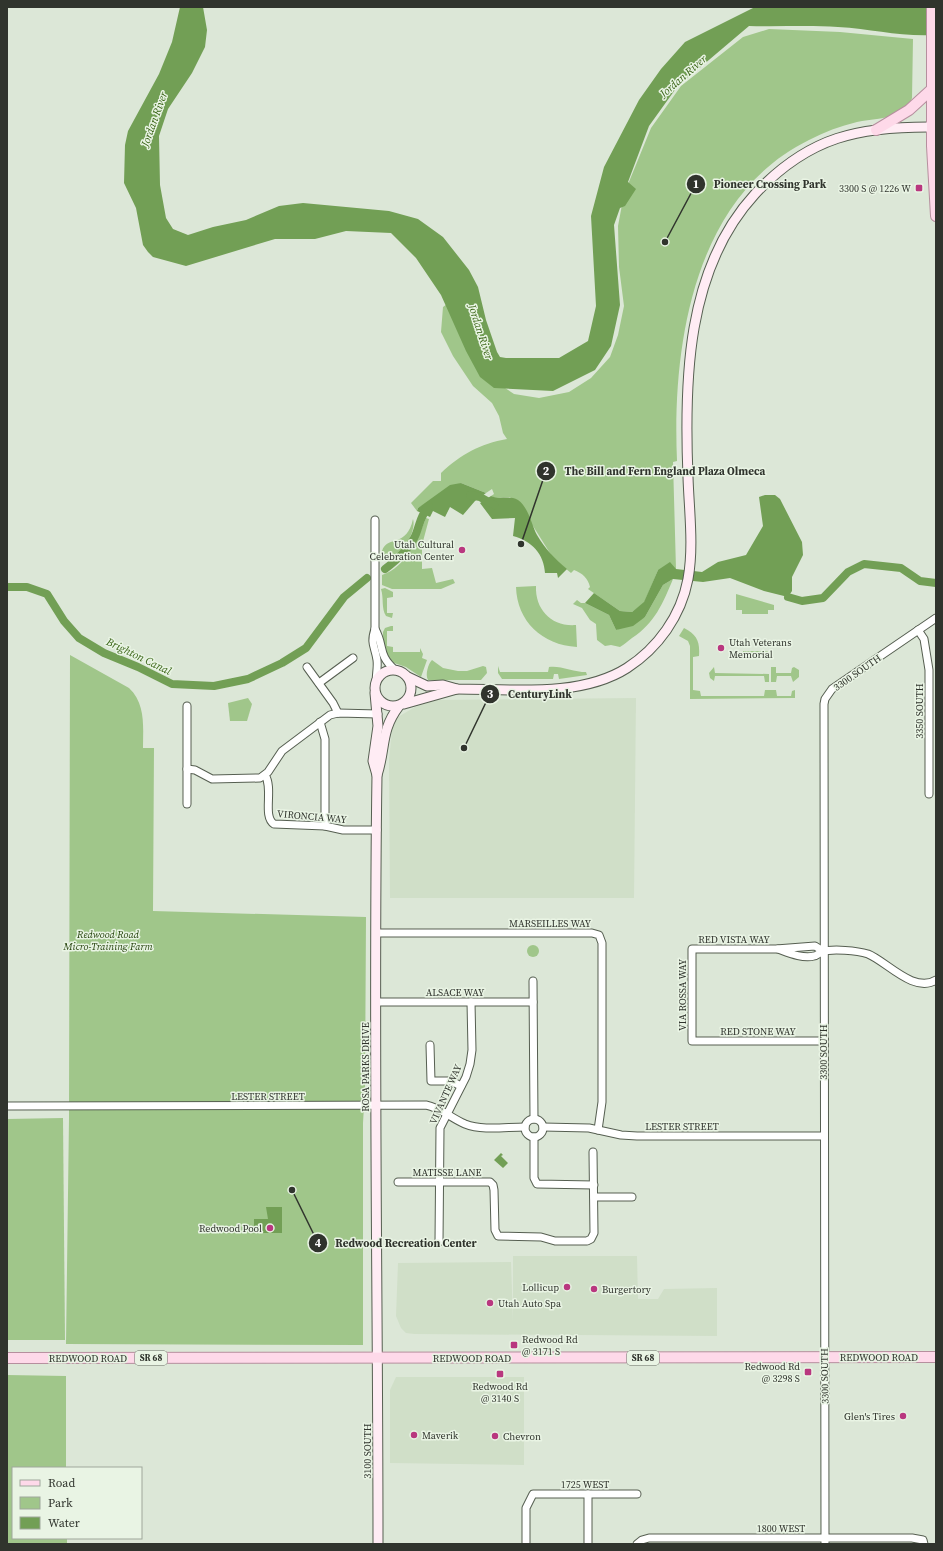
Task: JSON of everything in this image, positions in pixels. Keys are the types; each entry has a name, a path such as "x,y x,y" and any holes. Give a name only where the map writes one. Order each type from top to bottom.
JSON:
{"main road":[{"path":"932,7 932,89 936,216"},
{"path":"876,130 904,113 932,89"},
{"name":"REDWOOD ROAD","path":"7,1358 936,1357"}],"street":[{"path":"375,629 380,637 382,656 395,670 427,686 443,685 457,689 563,689 586,686 612,676 634,663 659,640 677,612 688,580 690,545 687,448 688,380 698,310 712,264 725,237 751,199 776,173 802,154 826,141 858,132 934,127"},
{"path":"375,520 375,629 372,638 377,663 375,693 384,704 401,705 457,689"},
{"name":"3300 SOUTH","path":"825,1541 823,710 825,699 832,689 936,618"},
{"name":"3350 SOUTH","path":"918,630 924,639 929,670 929,794"},
{"path":"319,684 353,658"},
{"path":"307,667 333,703 338,713"},
{"path":"376,683 385,672 395,670"},
{"path":"401,705 411,692 408,677"},
{"name":"ROSA PARKS DRIVE","path":"375,693 378,714 373,761 377,775 376,1259 378,1358"},
{"name":"ROSA PARKS DRIVE","path":"377,775 382,762 388,722 401,705"},
{"path":"187,706 187,804"},
{"path":"187,769 195,770 214,779 259,778 265,775 282,751 330,715 338,713 378,714"},
{"path":"320,722 325,739 325,826"},
{"name":"VIRONCIA WAY","path":"265,775 268,784 268,816 271,822 281,826 325,826 343,830 376,830"},
{"name":"MARSEILLES WAY","path":"376,933 592,933 599,935 602,943 602,1102 598,1130"},
{"name":"RED VISTA WAY","path":"692,948 776,949 800,956 814,956 823,951 860,952 877,958 899,975 927,982 936,980"},
{"name":"VIA ROSSA WAY","path":"692,948 692,1041"},
{"path":"533,981 534,1119"},
{"name":"ALSACE WAY","path":"376,1002 533,1002"},
{"name":"VIVANTE WAY","path":"439,1242 440,1128 466,1077 471,1056 471,1002"},
{"name":"RED STONE WAY","path":"692,1041 823,1041"},
{"path":"430,1045 431,1081 451,1081 461,1086"},
{"name":"LESTER STREET","path":"7,1106 426,1106 438,1108 460,1122 472,1126 525,1127"},
{"path":"528,1120 539,1120 543,1128 541,1133 534,1137 526,1133 525,1127 528,1120"},
{"name":"LESTER STREET","path":"543,1128 580,1127 621,1135 637,1136 823,1136"},
{"path":"534,1137 534,1178 537,1184 594,1185"},
{"path":"593,1152 594,1197 632,1197"},
{"name":"MATISSE LANE","path":"398,1182 492,1183 494,1190 495,1230 496,1234 500,1237 541,1237 555,1241 584,1241 591,1239 594,1233 594,1197"},
{"name":"3100 SOUTH","path":"378,1358 378,1544"},
{"name":"1725 WEST","path":"526,1544 526,1508 533,1494 637,1494"},
{"path":"588,1494 588,1544"},
{"name":"1800 WEST","path":"639,1543 649,1538 727,1541 825,1541 912,1538 924,1542"}],"shaded area":[{"path":"636,698 634,898 390,898 389,760 392,729 398,717 415,707 437,700"},
{"path":"513,1256 637,1256 638,1299 658,1299 664,1289 717,1288 717,1336 414,1334 406,1333 401,1328 396,1316 398,1263 511,1262 513,1321"},
{"path":"396,1377 524,1377 524,1465 390,1463 390,1390"}],"green space":[{"path":"769,29 840,32 913,39 912,98 907,107 895,115 838,127 809,140 770,165 739,198 715,236 698,279 686,324 679,370 676,417 677,461 673,462 676,569 658,570 644,603 632,612 620,611 588,589 590,587 589,584 582,574 574,570 571,573 553,558 533,526 510,497 495,498 491,496 494,494 492,489 486,493 461,483 418,508 417,511 411,503 433,481 441,481 441,473 456,460 480,447 507,439 503,433 499,416 492,403 473,386 453,356 441,332 443,307 450,302 496,382 514,394 539,398 569,392 591,378 610,357 618,335 624,306 619,267 618,226 624,194 651,128 681,86 743,37"},
{"path":"426,518 429,519 422,545 422,569 432,568 436,583 453,579 455,583 441,589 392,589 382,585 382,575 398,566 410,552"},
{"path":"413,519 413,530 407,544 398,555 388,562 382,551 388,543 402,538 406,534"},
{"path":"673,579 662,604 647,626 620,647 611,645 605,646 597,640 596,624 590,620 582,608 573,604 577,600 609,615 616,630 645,617 663,585"},
{"path":"536,586 538,602 547,615 559,623 576,625 577,647 553,642 534,629 527,620 517,599 516,587"},
{"path":"385,588 393,592 393,597 387,598 387,613 393,613 392,618 386,616 384,613 381,589"},
{"path":"736,594 774,605 774,610 768,610 768,614 742,614 742,610 736,610"},
{"path":"393,626 393,631 387,631 387,646 393,647 393,652 420,652 420,648 423,654 422,658 427,660 421,677 406,667 391,662 388,658 383,645 383,632 385,628"},
{"path":"684,628 695,636 699,646 699,656 693,657 693,690 700,691 701,696 764,696 765,690 776,690 777,696 791,696 792,691 795,690 795,698 690,699 690,646 688,641 679,636"},
{"path":"743,651 768,651 768,655 743,655"},
{"name":"Redwood Road Micro-Training Farm","path":"70,655 129,688 134,694 141,708 143,748 154,748 153,911 366,917 365,1090 363,1123 363,1345 66,1344 69,1118"},
{"path":"432,660 443,668 458,671 467,671 483,666 486,667 487,673 481,680 428,680 427,670"},
{"path":"498,666 500,672 548,672 549,667 553,667 586,672 587,675 559,679 558,674 554,674 553,679 502,679 498,673"},
{"path":"714,667 715,673 769,674 769,682 765,682 764,676 715,676 714,681 710,678 709,673"},
{"path":"771,667 776,667 776,673 791,673 792,668 794,667 799,670 799,677 793,682 791,676 777,676 776,682 771,682"},
{"path":"248,698 252,704 247,721 230,721 228,703"},
{"path":"533,945 537,947 539,951 537,955 533,957 529,955 527,951 529,947"},
{"path":"63,1118 65,1340 7,1340 7,1119"},
{"path":"7,1375 66,1376 66,1467 12,1467 12,1539 67,1539 67,1544 7,1544"}],"water":[{"name":"Jordan River","path":"180,7 203,7 207,30 205,47 192,73 168,109 159,136 160,185 166,218 173,229 188,235 213,227 246,220 279,206 303,203 389,211 418,219 443,237 469,270 478,287 486,320 497,352 500,357 506,358 559,358 588,341 596,306 591,216 604,167 639,100 661,69 685,42 755,7 936,7 936,35 910,35 827,26 749,26 677,87 649,126 628,182 636,189 625,206 620,208 614,225 620,305 611,346 595,370 553,391 494,388 480,377 466,351 441,295 416,258 391,233 346,231 315,239 275,239 186,266 153,257 148,252 143,245 136,208 124,183 125,145 128,131 159,74 172,42"},
{"path":"461,483 486,493 475,501 463,515 450,507 445,517 433,511 430,517 417,511 418,508 450,485"},
{"path":"765,495 775,495 780,499 802,542 803,555 792,577 792,591 788,597 764,591 730,578 703,582 673,579 663,585 645,617 633,626 616,630 609,615 585,603 594,593 620,611 632,612 644,602 658,570 670,562 676,569 702,572 718,562 746,555 763,526 759,497"},
{"path":"491,496 497,498 515,499 522,503 543,545 550,554 567,569 558,578 557,573 545,573 542,560 536,549 526,541 513,536 515,518 492,519 480,503"},
{"path":"501,1153 503,1155 501,1156 508,1163 503,1168 494,1160"},
{"path":"266,1207 282,1207 282,1233 254,1233 254,1219 268,1219"}],"waterway":[{"name":"Brighton Canal","path":"470,495 480,497 494,505"},
{"name":"Brighton Canal","path":"385,569 410,545 416,534 422,516 429,506"},
{"name":"Brighton Canal","path":"788,597 802,601 823,598 848,572 864,564 901,568 920,581 936,583"},
{"name":"Brighton Canal","path":"7,587 27,587 47,594 64,621 79,638 104,653 138,667 172,684 214,686 248,679 282,663 306,648 344,597 367,578"}],"place":[{"name":"3300 S @ 1226 W","path":"919,188"},
{"name":"Pioneer Crossing Park","path":"665,242"},
{"name":"The Bill and Fern England Plaza Olmeca","path":"521,544"},
{"name":"Utah Cultural Celebration Center","path":"462,550"},
{"name":"Utah Veterans Memorial","path":"721,648"},
{"name":"CenturyLink","path":"464,748"},
{"name":"Redwood Recreation Center","path":"292,1190"},
{"name":"Redwood Pool","path":"270,1228"},
{"name":"Lollicup","path":"567,1287"},
{"name":"Burgertory","path":"594,1289"},
{"name":"Utah Auto Spa","path":"490,1303"},
{"name":"Redwood Rd @ 3171 S","path":"514,1345"},
{"name":"Redwood Rd @ 3298 S","path":"808,1372"},
{"name":"Redwood Rd @ 3140 S","path":"500,1374"},
{"name":"Glen's Tires","path":"903,1416"},
{"name":"Maverik","path":"414,1435"},
{"name":"Chevron","path":"495,1436"}]}
